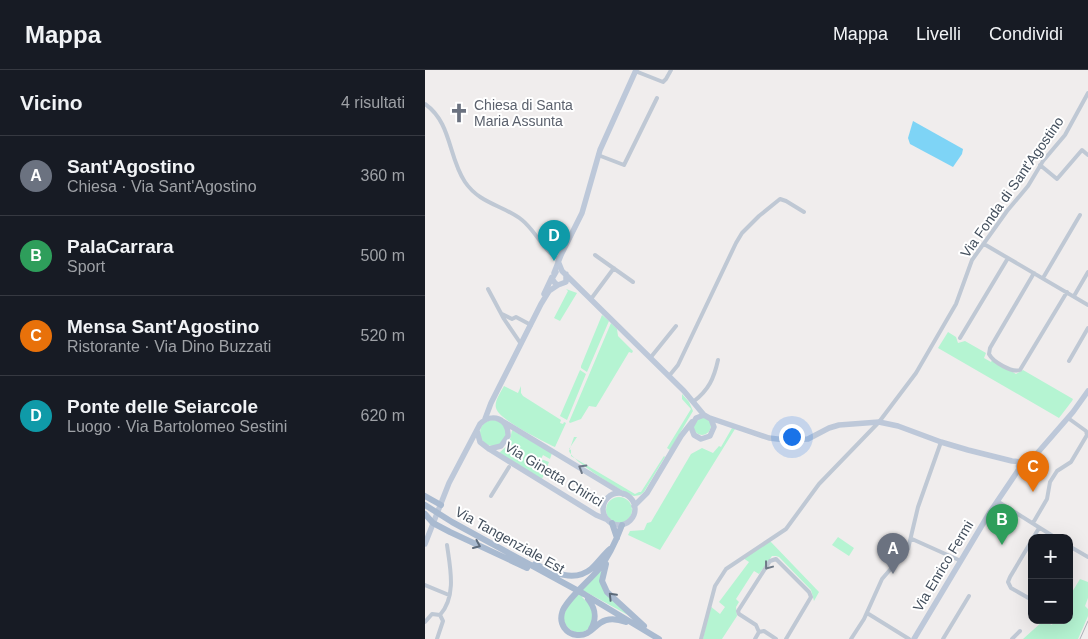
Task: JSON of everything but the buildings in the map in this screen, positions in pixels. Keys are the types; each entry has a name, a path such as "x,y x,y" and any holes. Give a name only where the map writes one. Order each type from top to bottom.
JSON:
{"main road":[{"path":"425,544 462,458 480,424 485,419 541,304 558,260 582,213 598,155 636,71"},
{"path":"541,304 549,291 561,285 567,279 558,260"},
{"path":"553,275 558,270 564,272 669,376 714,425 710,436 705,438 685,437 679,442"},
{"path":"553,275 554,282 561,285 574,286 583,291"},
{"path":"1068,418 1088,391"},
{"path":"462,458 471,448 477,446 497,448 506,442 508,431 493,408 496,396"},
{"path":"693,402 696,412 691,430 695,436"},
{"path":"645,628 621,620 610,619 600,622 582,635 570,633 562,624 562,612 566,605 595,575 609,555 622,525 632,518 635,506 645,495 693,420 707,417 769,438 801,440 811,438 836,426 879,422 903,427 941,442 1012,461 1022,466"},
{"path":"485,419 491,418 508,423 626,495 635,498 645,495"},
{"name":"Via Enrico Fermi","path":"914,639 997,501 1022,466 1039,451 1068,418"},
{"path":"713,431 727,425"},
{"path":"477,431 477,438 486,448"},
{"name":"Via Ginetta Chirici","path":"486,448 610,522"},
{"path":"616,541 604,510 607,500 613,495 626,495 635,506"},
{"path":"425,496 441,505"},
{"name":"Via Tangenziale Est","path":"427,507 665,639"},
{"path":"426,515 436,515"},
{"path":"426,515 433,523 450,532 523,566 547,574"},
{"path":"610,522 622,525"},
{"path":"506,552 556,573 575,576 589,570 616,541"},
{"path":"609,555 602,578 605,588 645,628"},
{"path":"584,594 592,603 595,611 595,620 591,630"},
{"name":"Via Tangenziale Est","path":"645,628 659,639"}],"street":[{"path":"636,71 663,82 667,79 671,70"},
{"name":"Via Fonda di Sant'Agostino","path":"701,639 715,586 726,569 786,529 825,476 879,422 923,361 956,304 971,263 1040,165 1065,135 1088,93"},
{"path":"598,155 624,165 657,98"},
{"path":"425,104 434,111 443,126 450,140 460,174 467,185 481,198 521,219 558,260"},
{"path":"1040,165 1057,179 1082,150 1088,155"},
{"path":"669,376 678,366 742,233 779,199 804,212"},
{"path":"1043,278 1080,215"},
{"path":"984,244 1088,305"},
{"path":"595,255 633,282"},
{"path":"961,338 1008,258"},
{"path":"591,299 614,268"},
{"path":"1074,296 1088,272"},
{"path":"1034,273 989,352 991,358 1013,371 1020,370 1067,292"},
{"path":"489,290 501,314 521,344"},
{"path":"501,314 512,319 516,317 531,325"},
{"path":"651,358 675,326"},
{"path":"1069,360 1088,328"},
{"path":"693,402 715,377 718,360"},
{"path":"1033,524 1047,499 1050,482 1057,472 1071,462 1088,433 1068,418"},
{"path":"851,639 860,627 882,579 905,554 912,539 918,508 941,442"},
{"path":"504,459 509,466 520,468"},
{"path":"491,496 509,466"},
{"path":"997,501 1049,534"},
{"path":"1035,534 1039,528"},
{"path":"912,539 961,561"},
{"path":"440,615 445,608 452,582 447,545"},
{"path":"1028,546 1008,582 1011,588 1028,598"},
{"path":"1073,548 1088,557"},
{"path":"755,639 759,632 757,626 739,614 738,611 771,560 775,559 810,593 811,599 785,639"},
{"path":"425,585 449,595"},
{"path":"943,639 969,596"},
{"path":"867,613 909,639"},
{"path":"425,622 433,614 440,615"},
{"path":"437,639 443,622 440,615"},
{"path":"759,632 763,631 776,639"},
{"path":"1012,639 1020,631"}],"green space":[{"path":"566,289 577,293 560,321 554,318 568,291"},
{"path":"602,315 609,321 587,372 581,366"},
{"path":"611,323 617,329 618,336 633,351 632,353 629,352 596,407 589,406 581,419 570,423 569,422"},
{"path":"948,332 956,337 958,343 965,341 986,353 984,358 991,362 992,360 1016,374 1023,370 1073,399 1072,401 1059,418 938,348"},
{"path":"580,370 586,374 567,420 560,416"},
{"path":"504,386 518,393 521,386 523,396 561,420 560,423 566,423 555,447 522,430 499,413 496,408 496,402"},
{"path":"682,394 689,402 693,411 670,450 667,448 691,409 682,399"},
{"path":"702,417 708,420 711,426 708,432 702,435 696,432 693,426 696,420"},
{"path":"493,420 502,424 506,433 502,442 493,446 484,442 480,433 484,424"},
{"path":"732,428 735,429 660,550 628,535 630,531 644,530 647,523 651,522 691,454 702,448 713,453 719,446 721,447"},
{"path":"512,430 552,453 550,459 543,455 541,459 549,462 542,479 499,453 509,444"},
{"path":"665,457 644,492 634,496 598,476 575,459 635,494 641,492"},
{"path":"619,497 628,501 632,510 628,519 619,523 610,519 606,510 610,501"},
{"path":"838,537 854,548 849,556 832,545"},
{"path":"770,541 819,592 814,601 811,590 779,557 772,556 759,574 754,571 736,599 739,602 736,607 737,616 722,639 703,639 710,606 720,614 725,607 719,602 749,562 743,558"},
{"path":"601,570 601,582 628,615 586,592 582,597 593,608 593,622 585,631 570,630 564,620 566,610 574,598"},
{"path":"1080,579 1088,582 1088,598 1085,606 1088,609 1088,616 1078,639 1023,639 1040,624 1073,624 1073,590"}],"water":[{"path":"913,121 963,149 962,154 953,167 910,144 908,138"}],"railway":[{"path":"1080,639 1088,621"}],"place":[{"name":"Chiesa di Santa Maria Assunta","path":"459,113"},
{"name":"Ponte delle Seiarcole","path":"554,261"},
{"name":"Mensa Sant'Agostino","path":"1033,492"},
{"name":"PalaCarrara","path":"1002,545"},
{"name":"Sant'Agostino","path":"893,574"}]}
